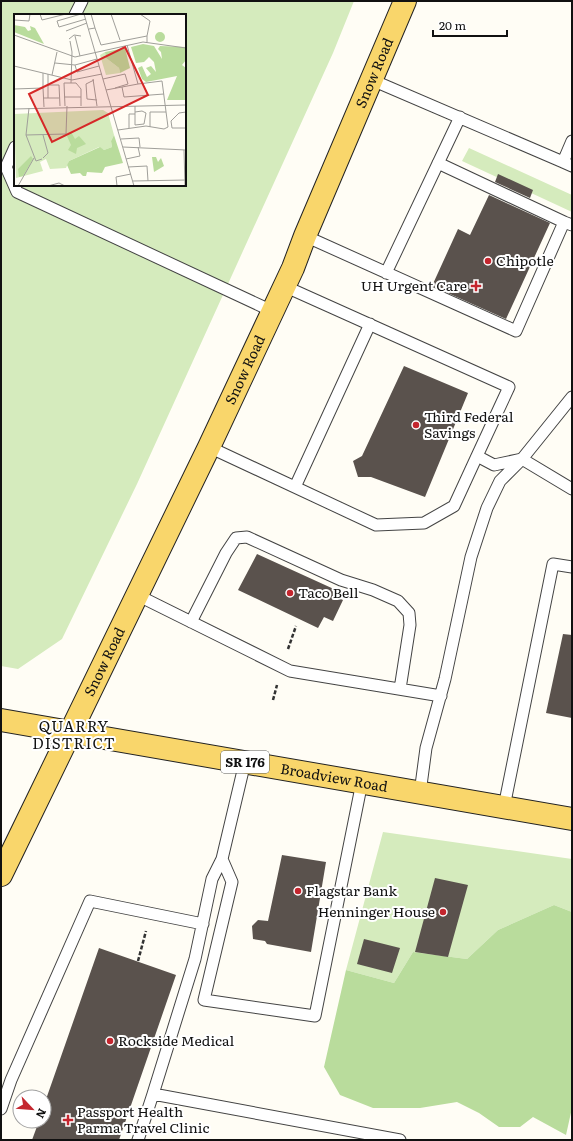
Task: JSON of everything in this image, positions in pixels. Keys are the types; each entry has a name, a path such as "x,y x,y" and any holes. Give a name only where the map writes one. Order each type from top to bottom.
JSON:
{"main road":[{"name":"Snow Road","path":"1,875 209,447 284,286 405,1"},
{"name":"Broadview Road","path":"1,720 572,819"}],"lane":[{"path":"76,14 82,1"},
{"path":"372,80 567,164 572,141"},
{"path":"386,273 460,117"},
{"path":"14,149 6,167 14,185"},
{"path":"304,236 516,331 568,223 438,163"},
{"path":"14,186 17,192 272,311"},
{"path":"209,447 295,486 376,526 424,524 454,506 509,387 284,286"},
{"path":"295,486 370,324"},
{"path":"420,793 426,748 440,696 471,557 487,508 500,481 522,459 572,397"},
{"path":"477,456 494,465 522,459 572,489"},
{"path":"191,622 226,552 236,538 247,537 341,580 373,590 398,601 409,613 410,625 400,689"},
{"path":"504,807 553,564 572,568"},
{"path":"137,595 290,671 440,696"},
{"path":"138,1140 195,959 212,879 222,859 245,762"},
{"path":"222,859 232,882 204,1000 315,1016 362,782"},
{"path":"1,1109 11,1080 90,901 203,924"},
{"path":"153,1094 400,1140"}],"path":[{"path":"138,961 143,948"}],"green space":[{"path":"1,1 354,1 333,53 137,484 62,639 18,669 1,666"},
{"path":"469,148 572,195 572,212 462,161"},
{"path":"383,832 572,859 572,912 554,905 498,930 467,959 413,952 394,983 346,970"},
{"path":"554,905 572,912 572,1108 566,1135 533,1117 520,1127 499,1127 479,1113 457,1102 420,1108 373,1108 340,1095 324,1067 346,970 394,983 413,952 467,959 498,930"}],"building":[{"path":"498,174 533,190 530,198 495,182"},
{"name":"Chipotle","path":"489,195 550,223 506,319 432,286 458,229 470,235"},
{"name":"Third Federal Savings","path":"404,366 468,393 425,497 371,477 358,477 353,461 362,456"},
{"name":"Taco Bell","path":"257,554 336,590 333,596 343,600 333,621 324,617 318,628 238,590"},
{"path":"563,634 572,635 572,718 546,713"},
{"name":"Flagstar Bank","path":"282,855 326,862 311,952 267,944 265,941 253,939 252,926 258,920 268,921"},
{"name":"Henninger House","path":"435,878 468,885 448,957 415,952"},
{"path":"364,939 400,948 392,973 357,964"},
{"name":"Rockside Medical","path":"99,948 176,975 119,1140 32,1140 36,1129 52,1129 52,1089 50,1089"}],"place":[{"name":"Chipotle","path":"488,261"},
{"name":"UH Urgent Care","path":"476,286"},
{"name":"Third Federal Savings","path":"416,425"},
{"name":"Taco Bell","path":"290,593"},
{"name":"Flagstar Bank","path":"298,891"},
{"name":"Henninger House","path":"443,912"},
{"name":"Rockside Medical","path":"110,1041"},
{"name":"Passport Health Parma Travel Clinic","path":"68,1120"}],"district":[{"name":"QUARRY DISTRICT","path":"74,736"}]}
